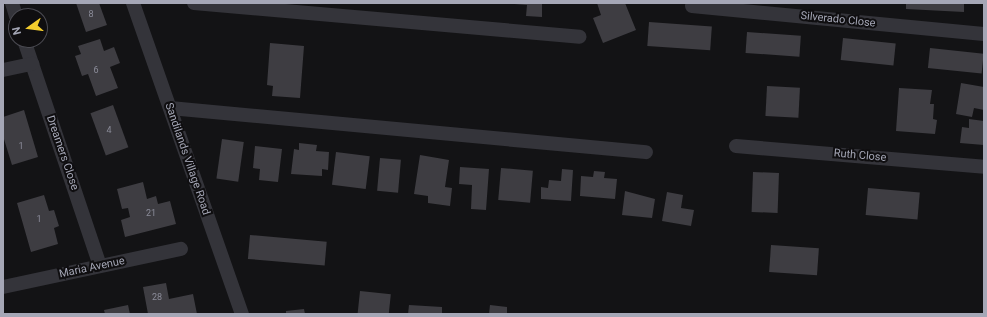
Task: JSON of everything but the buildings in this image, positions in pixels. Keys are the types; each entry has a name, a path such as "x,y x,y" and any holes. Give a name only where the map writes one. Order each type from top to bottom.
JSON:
{"street":[{"name":"Sandilands Village Road","path":"134,3 242,314"},
{"path":"194,3 580,37"},
{"name":"Silverado Close","path":"692,6 984,34"},
{"name":"Dreamers Close","path":"27,48 100,266"},
{"path":"3,70 32,64"},
{"path":"170,108 646,152"},
{"name":"Ruth Close","path":"736,146 984,166"},
{"name":"Maria Avenue","path":"3,287 181,249"}]}
